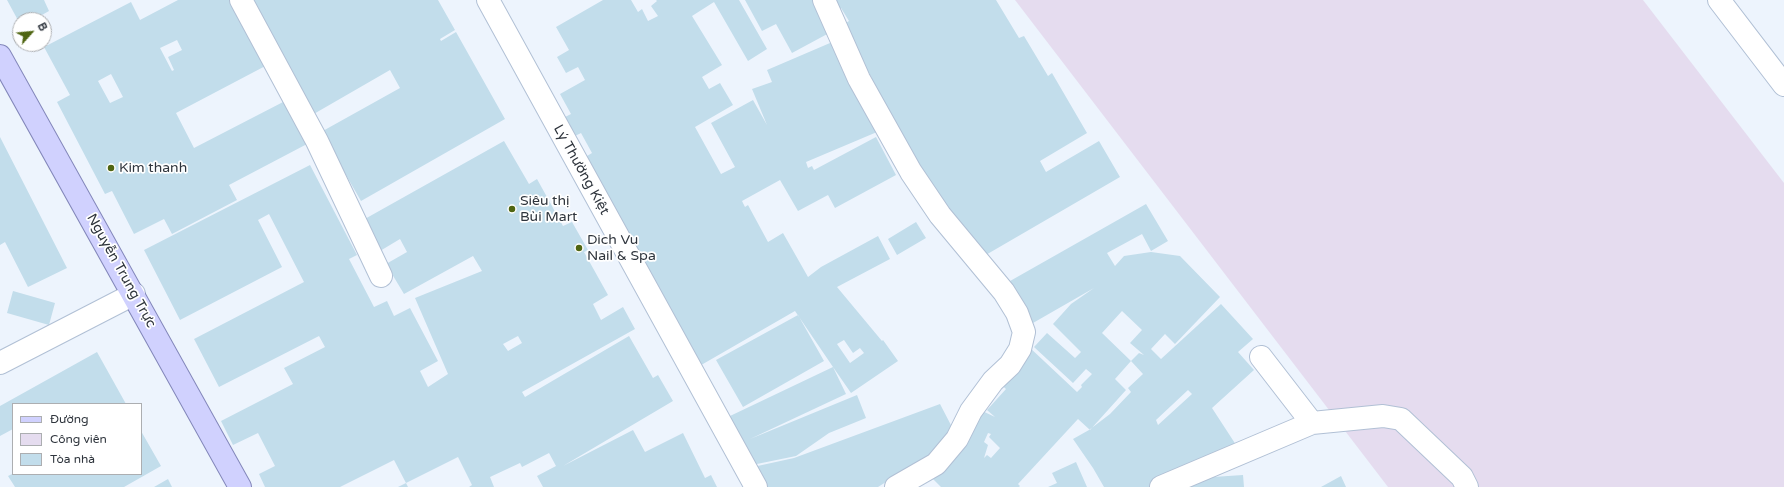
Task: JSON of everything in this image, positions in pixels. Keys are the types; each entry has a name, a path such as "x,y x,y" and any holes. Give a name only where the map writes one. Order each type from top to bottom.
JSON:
{"main road":[{"name":"Nguyễn Trung Trực","path":"0,56 134,294 240,487"}],"street":[{"path":"241,0 317,141 381,276"},
{"name":"Lý Thường Kiệt","path":"488,0 756,487"},
{"path":"824,0 859,79 911,172 940,215 1004,292 1017,313 1024,332 1020,348 1010,365 993,381 971,411 957,439 936,464 896,487"},
{"path":"1719,0 1784,85"},
{"path":"0,363 134,294"},
{"path":"1262,357 1312,423"},
{"path":"1161,487 1312,423 1383,416 1401,419 1462,477 1467,487"}],"green space":[{"path":"1015,0 1643,0 1784,183 1784,487 1388,487"}],"building":[{"path":"7,0 44,0 49,11 47,12 14,12"},
{"path":"178,0 239,0 271,63 176,113 194,148 285,101 307,144 229,185 237,200 172,234 164,219 134,234 112,191 105,194 57,102 70,95 47,52 52,52 52,43 131,2 140,20","holes":["177,40 182,50 168,57 174,70 172,71 160,48","111,74 123,97 110,103 98,81"]},
{"path":"246,0 438,0 455,30 440,39 441,41 456,32 505,119 361,201 321,132 400,88 390,70 312,115"},
{"path":"603,0 631,0 638,12 642,9 648,21 658,16 651,6 657,1 656,0 739,0 767,49 748,61 714,2 692,16 722,65 702,77 709,89 720,83 733,105 695,127 721,174 735,167 711,123 753,100 767,125 752,89 772,82 767,70 837,40 877,132 806,162 808,168 812,166 814,170 876,137 896,175 835,208 828,195 798,211 780,180 742,201 745,207 748,205 768,242 783,233 808,277 821,267 878,236 890,259 837,287 882,341 883,340 898,361 851,393 795,311 696,368 582,159 592,153 581,133 569,139 559,120 571,114 560,94 585,80 578,67 566,73 557,57 569,50 556,27","holes":["844,340 853,353 860,348 864,353 850,363 837,344"]},
{"path":"745,0 813,0 831,32 792,53 776,24 762,31"},
{"path":"832,0 996,0 1019,38 1024,36 1048,76 1052,73 1087,133 1040,161 1046,172 1099,141 1120,177 984,256 966,244 869,80 872,78 841,26 849,21 841,8 838,10"},
{"path":"0,137 67,268 28,287 5,242 0,245"},
{"path":"504,141 529,184 537,179 563,226 572,222 588,250 584,252 608,295 593,304 601,320 623,307 635,329 522,392 525,397 629,336 653,378 658,375 673,401 563,466 633,430 645,452 683,433 705,478 711,475 717,487 543,487 537,476 556,466 549,453 522,467 520,463 490,477 494,487 469,487 472,485 458,457 406,483 394,460 340,487 265,487 259,474 275,466 258,433 233,445 221,421 293,384 284,368 325,347 319,336 219,387 194,339 304,282 269,214 258,220 282,267 180,320 144,250 310,165 357,255 349,259 374,307 387,301 394,316 410,308 438,361 420,371 428,387 448,374 415,298 482,271 473,256 404,294 386,264 407,252 400,239 380,251 363,220","holes":["518,336 522,343 508,351 503,344"]},
{"path":"1146,204 1168,241 1151,251 1142,234 1107,253 1115,266 1124,256 1151,252 1180,256 1220,297 1175,344 1165,334 1151,349 1161,359 1221,304 1253,339 1238,352 1254,370 1212,408 1240,451 1152,487 1104,487 1073,439 1090,430 1078,419 1018,484 1020,486 1019,487 941,487 928,474 976,408 995,417 987,410 1006,389 996,380 1028,346 1077,392 1082,387 1081,385 1092,374 1086,369 1073,383 1034,347 1047,333 1075,358 1081,352 1053,324 1071,304 1094,288 1026,327 1003,285","holes":["1122,311 1142,330 1130,343 1144,355 1139,353 1131,361 1102,333","1131,361 1143,374 1128,388 1131,392 1110,414 1092,428 1126,390 1115,379","1188,390 1192,394 1158,425 1156,420","988,433 991,434 989,437 1000,448 991,458 987,455 984,458 988,445 984,442"]},
{"path":"916,222 926,238 897,255 888,239"},
{"path":"13,291 55,303 49,325 7,313"},
{"path":"798,315 824,361 743,407 716,360"},
{"path":"97,352 125,403 12,403 12,430 0,436 0,406"},
{"path":"833,367 846,394 750,439 857,395 866,418 829,433 796,456 752,465 730,416"},
{"path":"940,404 953,429 922,468 916,463 878,487 762,487 753,467 794,458"},
{"path":"142,433 161,466 124,487 15,487 8,476 12,474 142,475"},
{"path":"1076,462 1087,487 1048,487 1057,483 1052,473"},
{"path":"1243,475 1244,487 1182,487 1182,485 1198,484 1198,478"},
{"path":"1341,476 1346,487 1321,487"},
{"path":"168,479 172,487 154,487"},
{"path":"406,483 408,487 398,487"}],"place":[{"name":"Kim thanh","path":"111,168"},
{"name":"Siêu thị Bùi Mart","path":"512,209"},
{"name":"Dich Vu Nail & Spa","path":"579,248"}]}
